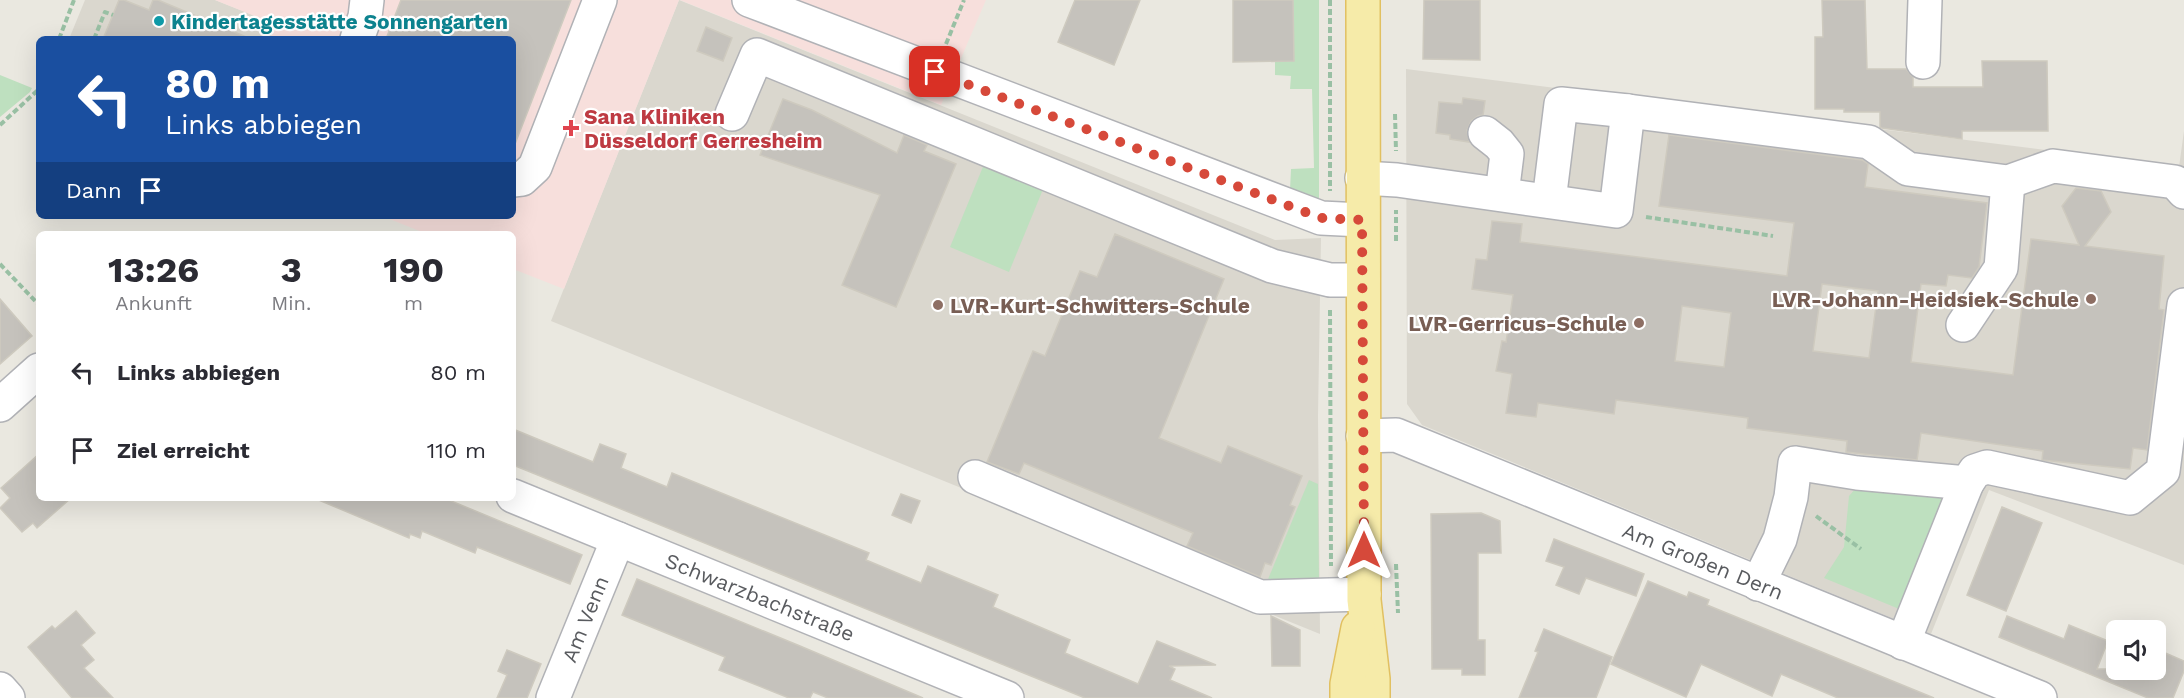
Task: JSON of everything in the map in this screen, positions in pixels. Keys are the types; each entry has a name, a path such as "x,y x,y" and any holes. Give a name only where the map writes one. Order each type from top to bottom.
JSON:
{"main road":[{"path":"1363,0 1362,178 1346,219 1363,280 1364,597 1373,698"},
{"path":"1347,698 1347,684 1364,597"}],"street":[{"path":"358,36 368,0"},
{"path":"516,180 522,179 535,167 600,0"},
{"path":"749,0 1321,218 1346,219"},
{"path":"1923,62 1925,0"},
{"path":"732,114 757,54 1272,266 1330,280 1363,280"},
{"path":"1550,201 1561,104 1869,142 1908,169 2008,182 2053,166 2181,183"},
{"path":"1362,178 1396,180 1616,211 1628,111"},
{"path":"1485,133 1507,154 1502,194"},
{"path":"1963,326 2001,268 2008,182"},
{"path":"1903,643 1967,483 1975,471 1987,467 2130,498 2174,472 2183,315"},
{"path":"0,405 36,373"},
{"name":"Am Großen Dern","path":"1363,436 1396,435 2040,698"},
{"path":"1758,584 1780,539 1791,497 1795,463 1857,473 1967,483"},
{"path":"975,477 1260,597 1331,595 1364,597"},
{"name":"Schwarzbachstraße","path":"516,497 1007,698"},
{"name":"Am Venn","path":"553,698 618,539"},
{"path":"0,689 8,698"}],"path":[{"path":"60,36 74,0"},
{"path":"935,72 964,0"},
{"path":"1330,0 1346,219"},
{"path":"95,36 105,12 113,15"},
{"path":"1,123 36,92"},
{"path":"0,264 36,302"},
{"path":"1330,280 1331,595"},
{"path":"1791,497 1861,549"},
{"path":"1396,560 1398,621"}],"shaded area":[{"path":"85,0 215,0 276,24 271,36 70,36"},
{"name":"Sana Kliniken Düsseldorf Gerresheim","path":"215,0 679,0 564,289 516,270 516,231 420,231 390,219 516,219 516,36 271,36 275,24"},
{"name":"LVR-Kurt-Schwitters-Schule","path":"679,0 1275,240 1321,238 1318,416 1320,634 551,321"},
{"name":"Sana Kliniken Düsseldorf Gerresheim","path":"680,0 986,0 941,105"},
{"path":"1406,69 2179,167 2184,131 2184,565 1989,490 1931,634 1422,425 1407,404"}],"green space":[{"path":"1293,0 1319,0 1319,201 1290,190 1291,169 1314,168 1312,89 1290,89 1291,76 1275,75 1275,61 1294,61"},
{"path":"0,75 32,88 0,117"},
{"path":"987,157 1046,182 1009,272 950,247"},
{"path":"1864,479 1939,490 1949,504 1904,611 1824,578 1844,547 1849,496"},
{"path":"1309,480 1318,484 1319,582 1264,589"}],"building":[{"name":"Kindertagesstätte Sonnengarten","path":"119,0 149,10 153,0 158,0 244,36 104,36"},
{"path":"401,0 571,0 516,141 516,36 387,36"},
{"path":"1075,0 1140,0 1114,65 1058,42"},
{"path":"1233,0 1293,0 1294,61 1233,62"},
{"path":"1424,0 1480,0 1480,60 1423,59"},
{"path":"1822,0 1865,0 1867,69 1906,69 1913,77 1913,87 1983,87 1982,61 2047,61 2048,131 1962,131 1962,139 1882,128 1880,127 1880,112 1815,109 1815,37 1823,37"},
{"path":"706,27 732,38 723,61 697,51"},
{"path":"1463,98 1485,101 1483,115 1471,121 1467,130 1469,142 1450,139 1450,135 1436,133 1439,102 1462,104"},
{"path":"783,99 812,110 897,153 904,135 927,145 924,151 956,164 896,307 842,285 880,195 760,155"},
{"name":"LVR-Johann-Heidsiek-Schule","path":"1669,135 1862,160 1868,164 1865,187 1987,203 1979,267 1972,278 1948,275 1946,286 1921,284 1911,362 2013,375 2031,239 2079,245 2062,206 2076,188 2101,191 2111,212 2085,246 2164,256 2159,309 2164,310 2147,450 2133,448 2130,469 2042,460 2043,451 1921,433 1917,460 1846,452 1847,441 1747,428 1748,418 1616,400 1614,414 1538,403 1536,417 1506,413 1512,374 1496,371 1502,341 1506,342 1513,295 1472,289 1476,259 1487,260 1492,221 1522,224 1520,242 1787,276 1794,223 1659,206","holes":["1822,284 1878,291 1869,358 1813,351","1682,306 1731,313 1724,367 1675,361"]},
{"path":"1115,234 1224,279 1159,438 1221,463 1228,446 1302,476 1290,505 1295,507 1271,565 1265,563 1260,577 1187,546 1193,533 1024,463 1019,474 987,462 1033,351 1045,356 1080,271 1097,277"},
{"path":"0,299 32,336 0,364"},
{"path":"516,430 593,462 600,444 626,454 621,468 667,487 672,473 869,553 866,560 921,583 928,566 998,595 993,607 1070,640 1065,653 1138,684 1157,641 1216,665 1169,666 1175,669 1170,680 1212,698 1085,698 516,466"},
{"path":"36,457 36,501 68,501 37,528 33,523 22,532 0,508 10,498 1,488"},
{"path":"901,494 920,501 911,523 892,515"},
{"path":"321,501 451,501 582,555 570,584 477,547 475,553 422,531 420,538 410,534 409,538"},
{"path":"2002,507 2042,523 2006,611 1967,595"},
{"path":"1481,513 1500,521 1501,553 1478,553 1478,640 1485,640 1485,675 1462,675 1462,669 1432,669 1431,514"},
{"path":"1554,539 1644,574 1636,596 1586,578 1579,594 1556,585 1564,567 1546,561"},
{"path":"637,579 923,698 828,698 813,692 810,698 789,698 719,670 725,657 622,615"},
{"path":"1648,581 1687,597 1689,592 1709,600 1707,605 1934,698 1838,698 1781,674 1772,696 1701,664 1686,697 1611,664"},
{"path":"76,611 95,633 81,645 94,660 84,668 113,698 72,698 28,647 52,626 55,629"},
{"path":"1271,616 1300,630 1300,666 1272,666"},
{"path":"2007,616 2064,639 2069,625 2106,640 2097,669 2106,669 2106,680 2166,680 2166,653 2184,661 2184,671 2173,698 2148,698 1999,637"},
{"path":"1544,629 1612,657 1596,698 1519,698 1538,652 1535,651"},
{"path":"507,650 541,664 527,698 497,698 507,675 498,671"}],"place":[{"name":"Kindertagesstätte Sonnengarten","path":"159,21"},
{"name":"Sana Kliniken Düsseldorf Gerresheim","path":"571,128"},
{"name":"LVR-Johann-Heidsiek-Schule","path":"2091,299"},
{"name":"LVR-Kurt-Schwitters-Schule","path":"938,305"},
{"name":"LVR-Gerricus-Schule","path":"1639,323"}],"route":[{"path":"935,72 1321,218 1362,220 1364,550"}]}
